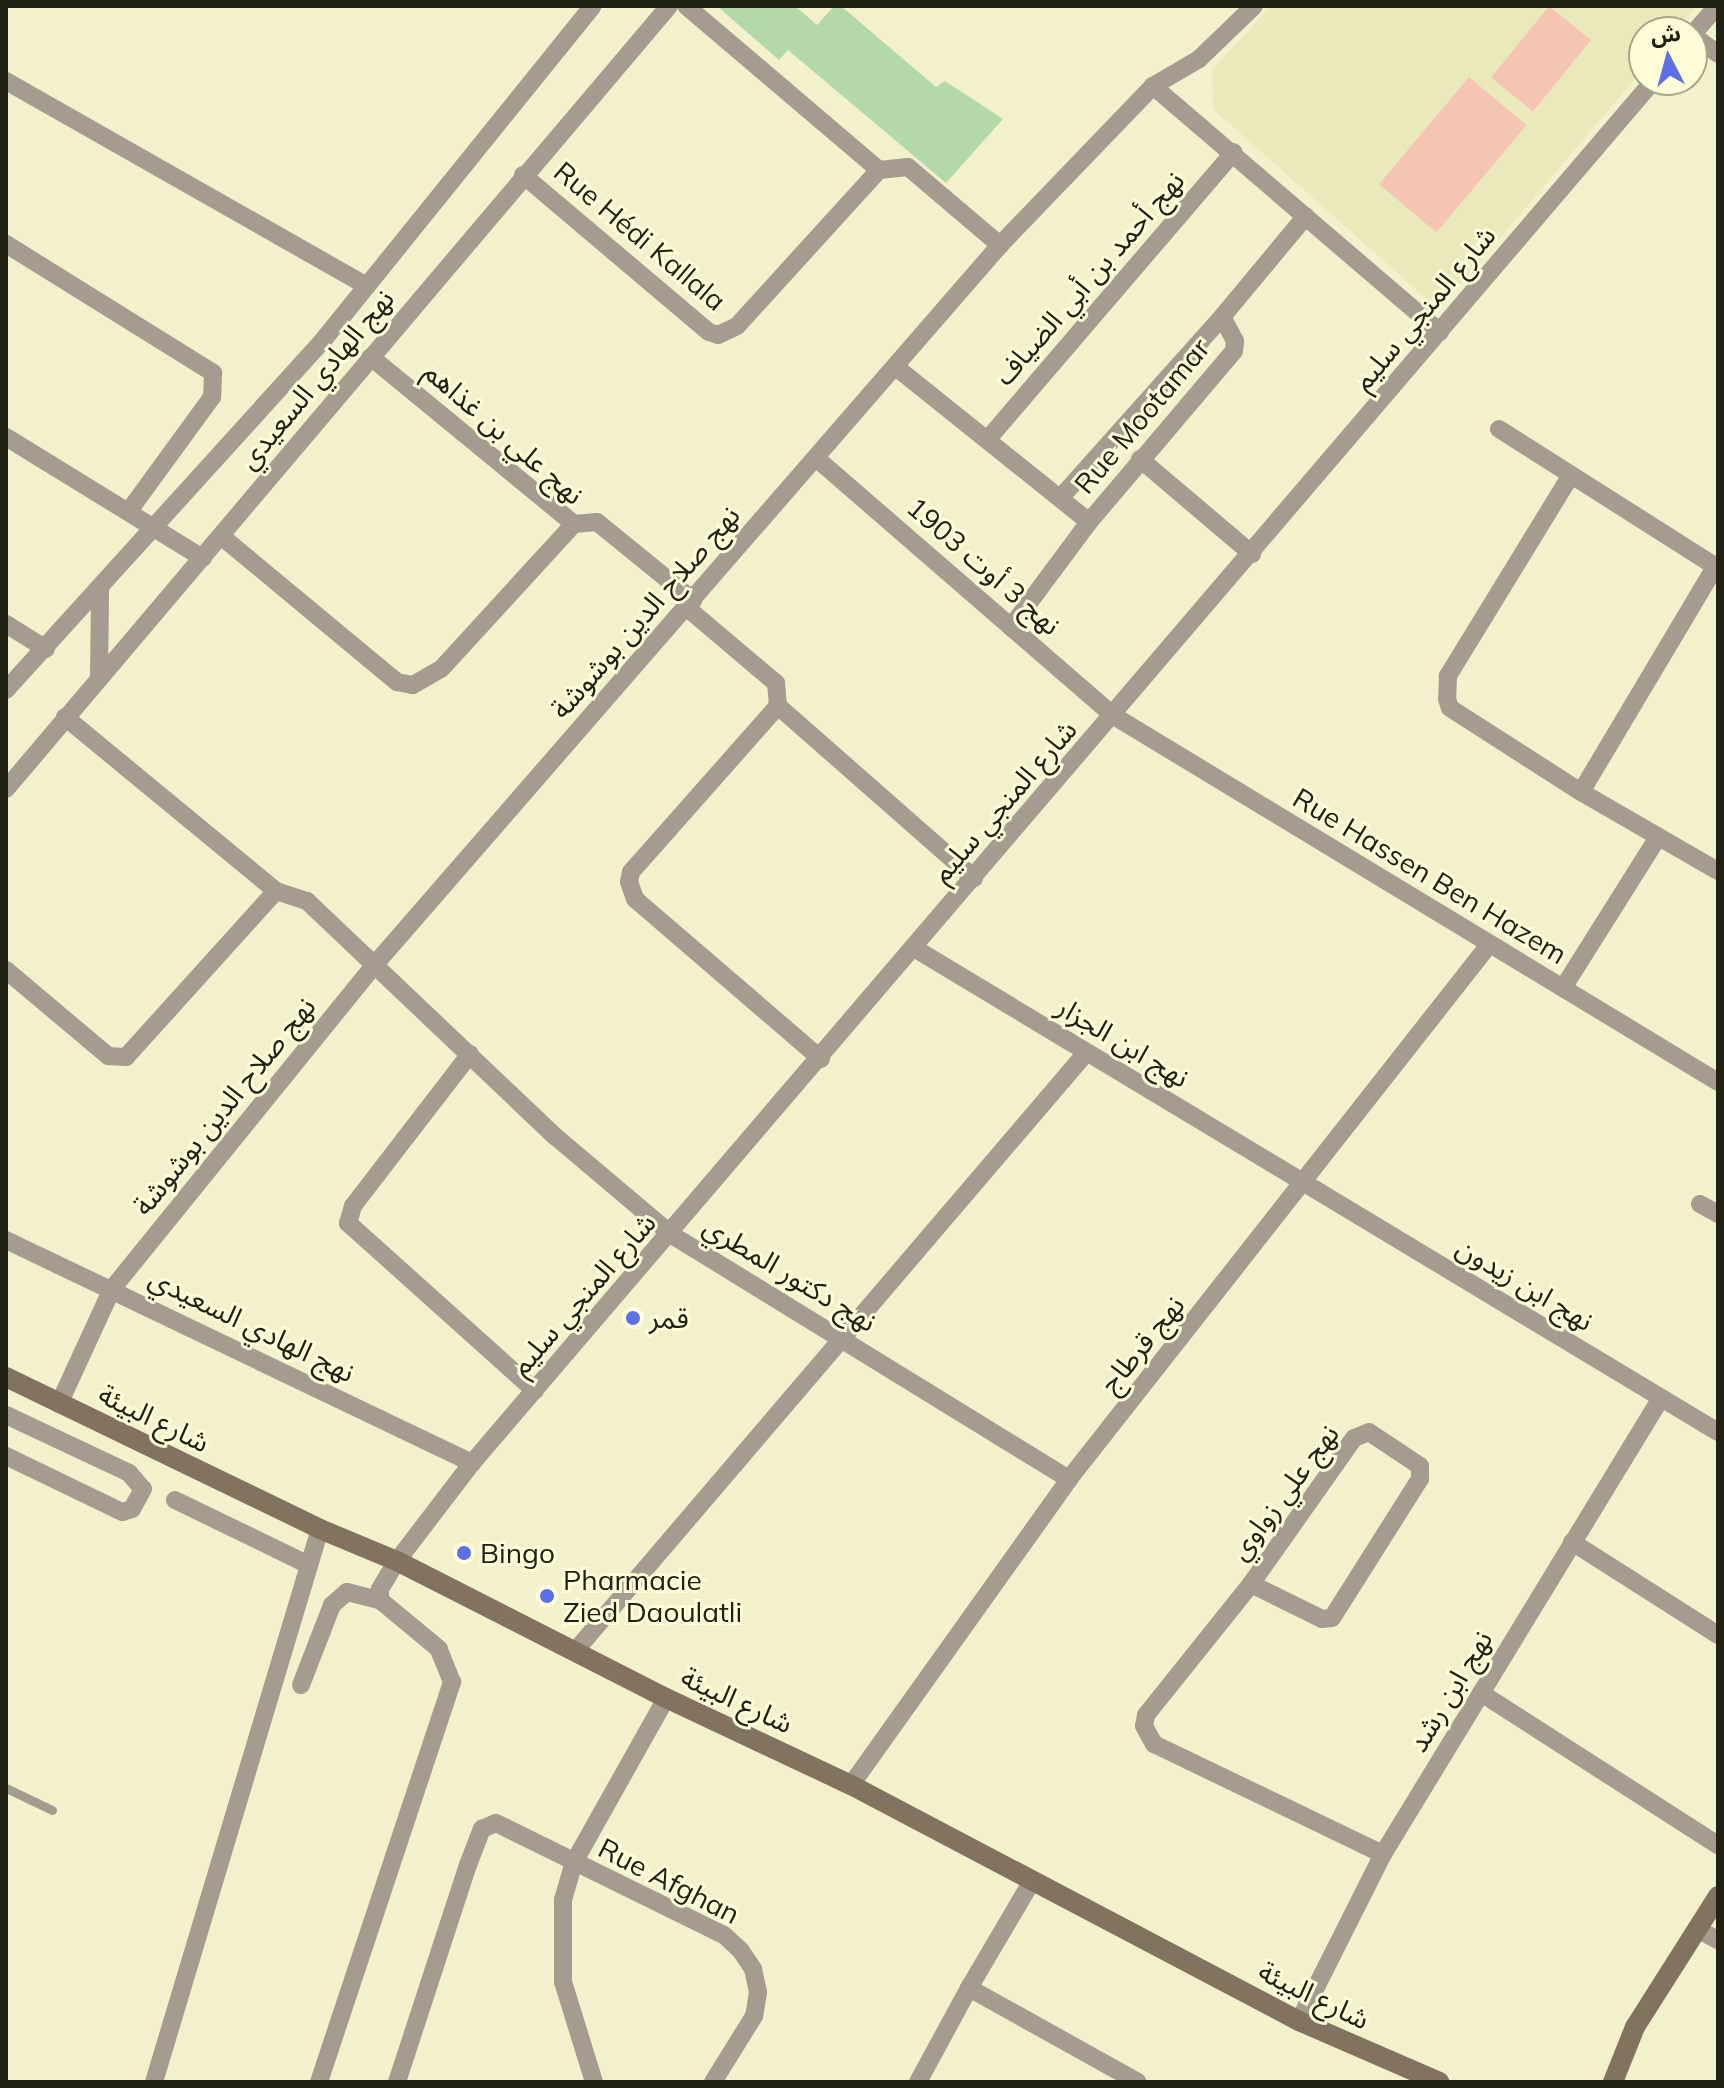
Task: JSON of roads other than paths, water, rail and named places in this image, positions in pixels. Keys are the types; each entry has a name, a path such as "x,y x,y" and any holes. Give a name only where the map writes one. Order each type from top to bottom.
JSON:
{"main road":[{"name":"شارع البيئة","path":"6,1377 320,1529 397,1561 666,1698 851,1785 1299,2021 1439,2082"},
{"path":"1613,2082 1635,2027 1718,1896"}],"street":[{"path":"6,690 100,590 367,286 593,6"},
{"name":"نهج الهادي السعيدي","path":"6,789 669,6"},
{"path":"686,6 879,170 908,167 1000,245"},
{"name":"نهج صلاح الدين بوشوشة","path":"59,1404 112,1289 377,962 897,368 1000,245 1153,86 1199,59 1254,6"},
{"path":"6,81 367,286"},
{"path":"1153,86 1234,152 1440,332"},
{"name":"شارع المنجي سليم","path":"380,1600 380,1589 397,1561 472,1463 672,1235 1640,96"},
{"name":"نهج أحمد بن أبي الضياف","path":"987,440 1234,152"},
{"name":"Rue Hédi Kallala","path":"523,175 718,335 737,326 879,170"},
{"path":"1222,317 1306,216"},
{"path":"6,244 213,373 212,397 128,512"},
{"name":"Rue Mootamar","path":"1011,627 1089,522 1234,351 1235,341 1222,317 1060,498"},
{"name":"نهج علي بن غذاهم","path":"221,536 397,682 413,685 441,669 574,524 371,357"},
{"path":"897,368 1089,522"},
{"path":"1499,429 1717,568 1581,792"},
{"path":"6,437 203,558"},
{"name":"نهج 3 أوت 1903","path":"816,458 1114,716"},
{"path":"1140,459 1252,554"},
{"path":"1571,475 1444,688 1450,708 1581,792 1718,871"},
{"path":"574,524 597,522 690,604 776,683 778,706 974,878"},
{"path":"99,677 100,590"},
{"path":"6,624 46,649"},
{"path":"778,706 631,872 629,882 635,899 821,1059"},
{"name":"Rue Hassen Ben Hazem","path":"1114,716 1488,946 1718,1082"},
{"name":"نهج دكتور المطري","path":"65,717 276,891 307,901 377,962 556,1137 672,1235 843,1337 1069,1479"},
{"path":"1563,988 1658,837"},
{"path":"6,970 108,1056 126,1057 276,891"},
{"name":"نهج قرطاج","path":"851,1785 1069,1479 1304,1184 1488,946"},
{"name":"نهج ابن الجزار","path":"914,948 1304,1184"},
{"path":"470,1054 353,1206 348,1223 352,1232 535,1391"},
{"path":"576,1650 1085,1054"},
{"name":"نهج ابن زيدون","path":"1304,1184 1718,1432"},
{"path":"1700,1204 1718,1214"},
{"name":"نهج الهادي السعيدي","path":"6,1240 472,1463"},
{"name":"نهج ابن رشد","path":"1299,2021 1383,1854 1661,1398"},
{"path":"6,1415 129,1473 143,1489 132,1509 122,1512 6,1456"},
{"name":"نهج علي زواوي","path":"1251,1584 1322,1619 1332,1618 1420,1479 1420,1466 1369,1432 1354,1438 1251,1584 1146,1715 1146,1736 1383,1854"},
{"path":"175,1500 309,1565"},
{"path":"154,2082 320,1529"},
{"path":"1572,1542 1718,1635"},
{"path":"301,1685 332,1605 355,1591 380,1600 439,1649 452,1682 319,2082"},
{"path":"1481,1693 1718,1845"},
{"path":"594,2082 563,1982 560,1939 573,1864 666,1698"},
{"name":"Rue Afghan","path":"397,2082 482,1829 502,1825 573,1864 724,1935 753,1969 758,1992 754,2016 713,2082"},
{"path":"918,2082 1032,1881"},
{"path":"1697,1929 1718,1940"},
{"path":"969,1988 1130,2080"}],"lane":[{"path":"6,1788 52,1810"}],"place":[{"name":"قمر","path":"633,1318"},
{"name":"Bingo","path":"464,1553"},
{"name":"Pharmacie Zied Daoulatli","path":"547,1596"}]}
